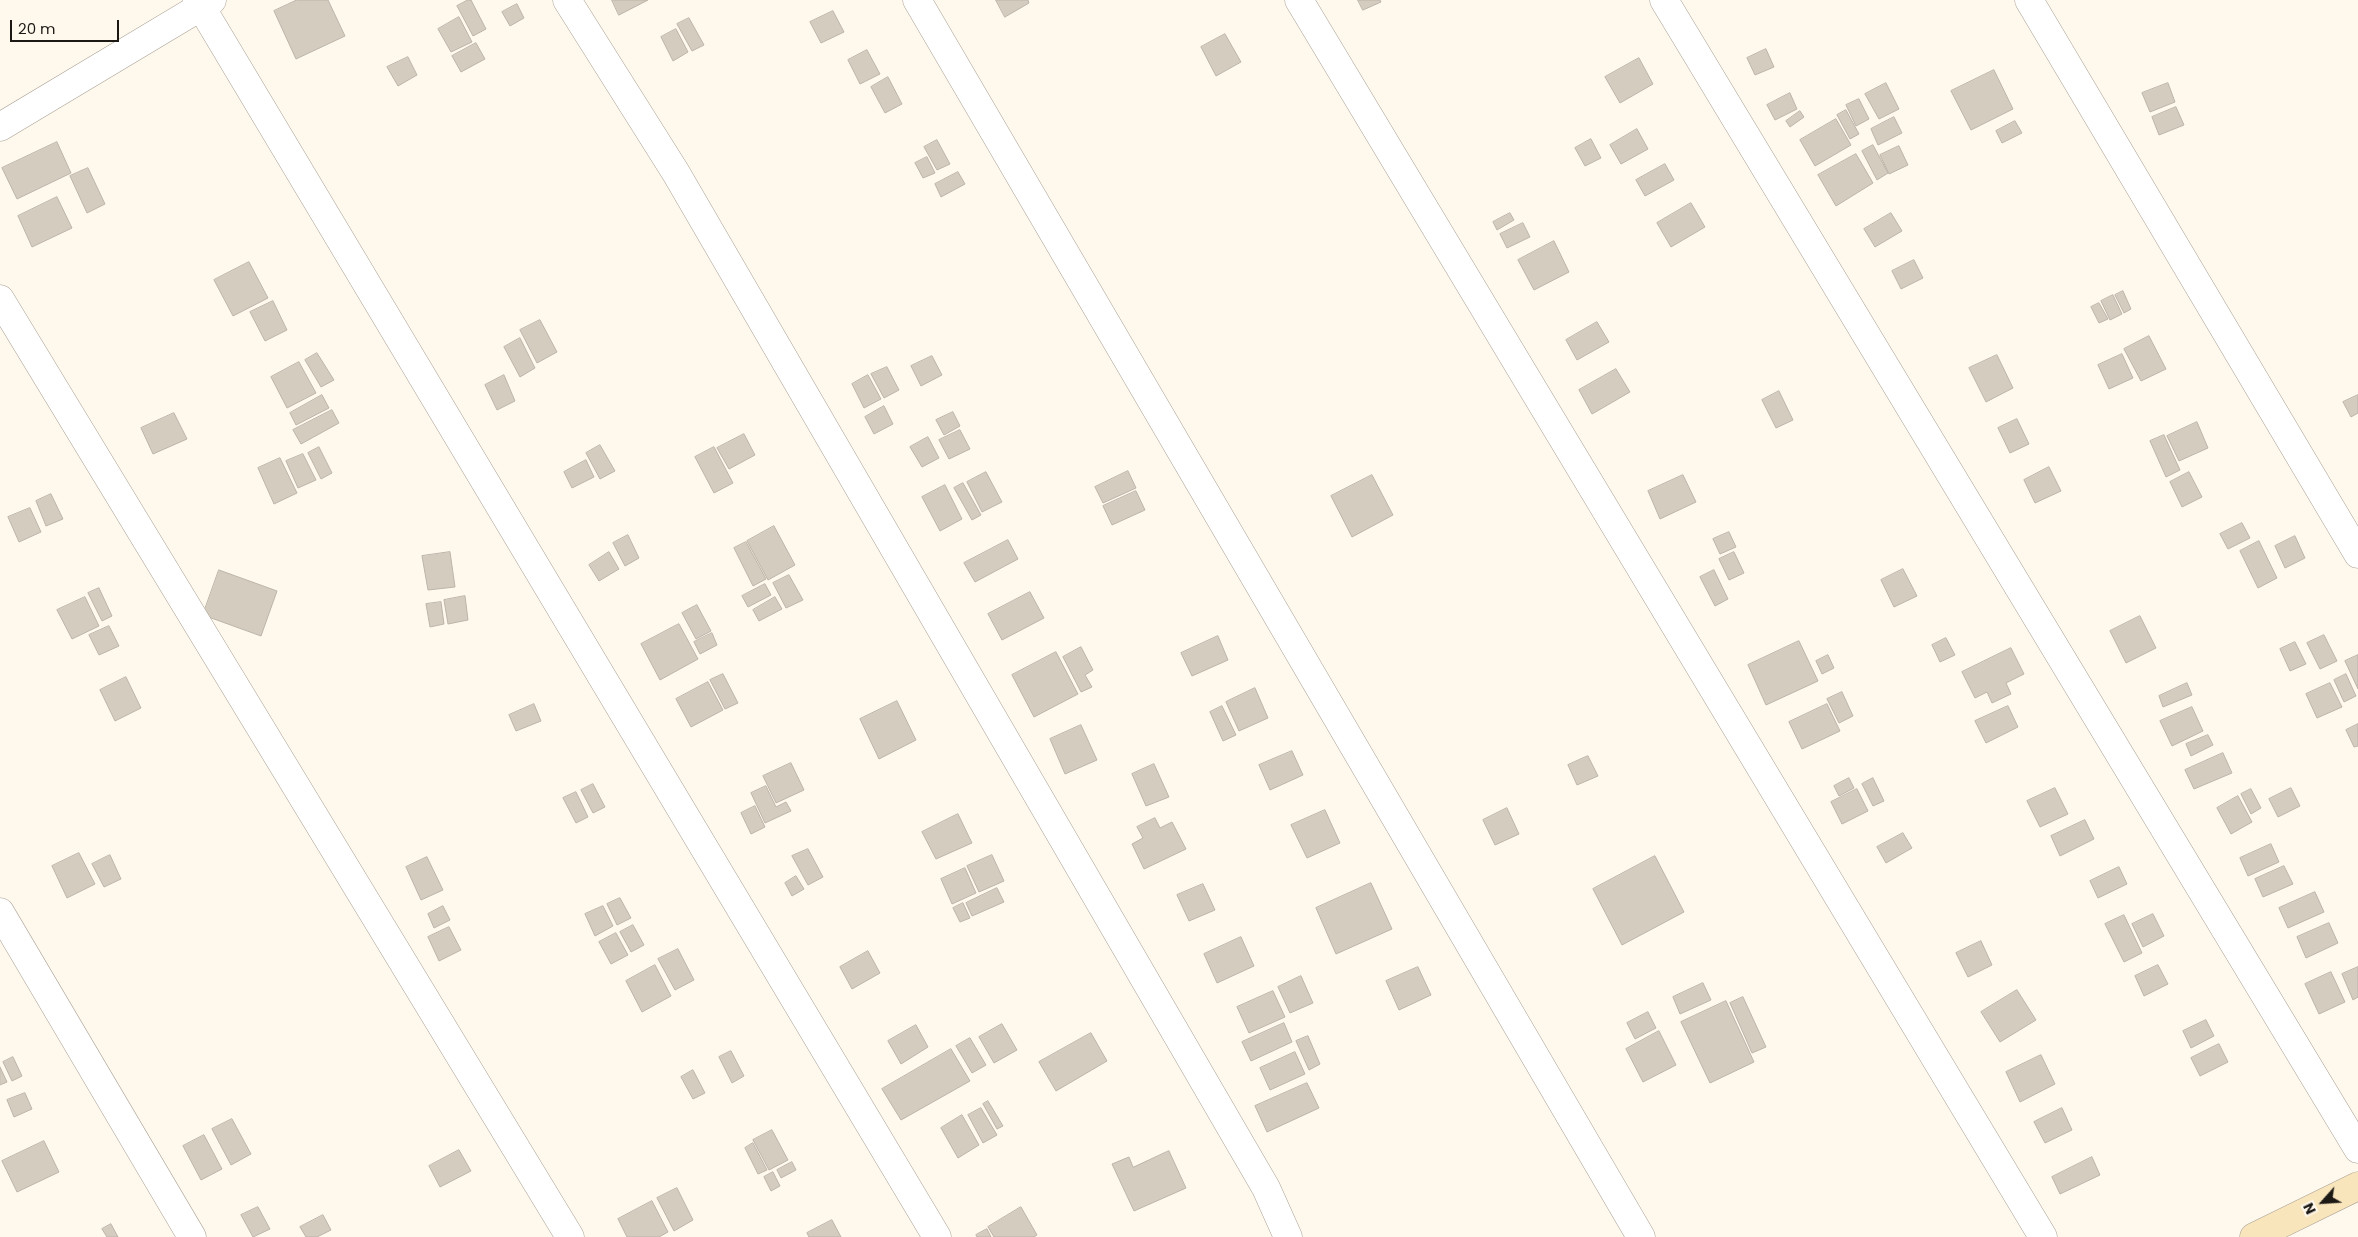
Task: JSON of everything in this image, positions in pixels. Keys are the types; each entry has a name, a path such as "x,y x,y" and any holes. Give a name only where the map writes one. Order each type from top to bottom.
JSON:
{"street":[{"path":"567,0 676,173 1266,1188 1288,1237"},
{"path":"917,0 1641,1237"},
{"path":"1300,0 2043,1237"},
{"path":"1664,0 2358,1149"},
{"path":"2029,0 2358,554"},
{"path":"0,127 204,2 936,1237"},
{"path":"0,300 570,1237"},
{"path":"0,912 192,1237"},
{"path":"2254,1237 2358,1186"}],"building":[{"path":"297,0 328,0 345,36 296,59 274,11"},
{"path":"471,0 486,29 473,36 457,6"},
{"path":"612,0 648,0 619,15"},
{"path":"996,0 1028,0 1029,3 1005,17"},
{"path":"1358,0 1380,0 1381,2 1363,10"},
{"path":"517,4 524,18 510,26 502,12"},
{"path":"833,11 844,32 821,43 810,22"},
{"path":"459,17 472,42 451,52 438,29"},
{"path":"689,18 704,45 692,51 677,24"},
{"path":"676,29 688,52 673,61 661,37"},
{"path":"1225,34 1241,62 1216,76 1201,47"},
{"path":"476,43 485,59 461,72 452,56"},
{"path":"1766,49 1774,67 1755,75 1747,58"},
{"path":"867,50 880,74 860,84 848,60"},
{"path":"408,57 417,75 398,86 387,67"},
{"path":"1639,58 1653,84 1620,103 1605,77"},
{"path":"1994,70 2013,109 1971,130 1951,91"},
{"path":"888,77 902,104 885,113 871,87"},
{"path":"1886,83 1899,109 1879,119 1865,94"},
{"path":"2168,83 2175,102 2150,112 2142,93"},
{"path":"1790,93 1797,109 1775,120 1767,105"},
{"path":"1859,99 1869,119 1856,126 1846,105"},
{"path":"2176,107 2184,125 2159,135 2152,117"},
{"path":"1846,110 1859,134 1850,139 1837,115"},
{"path":"1800,111 1804,117 1790,127 1786,121"},
{"path":"1894,117 1902,133 1878,145 1871,129"},
{"path":"1836,119 1851,145 1815,166 1800,140"},
{"path":"2015,121 2022,133 2002,143 1996,131"},
{"path":"1637,129 1648,149 1621,164 1610,145"},
{"path":"1591,139 1601,158 1585,166 1575,148"},
{"path":"937,140 950,164 937,170 924,147"},
{"path":"57,142 71,173 17,199 2,168"},
{"path":"1873,145 1888,173 1877,180 1862,151"},
{"path":"1899,146 1908,165 1889,174 1880,155"},
{"path":"1856,154 1873,183 1836,206 1818,175"},
{"path":"927,157 935,173 923,178 915,163"},
{"path":"1665,164 1674,180 1645,196 1636,180"},
{"path":"88,168 105,204 87,213 70,176"},
{"path":"958,172 965,184 941,197 935,184"},
{"path":"57,197 72,228 32,247 18,216"},
{"path":"1691,203 1705,227 1671,247 1657,223"},
{"path":"1510,213 1514,220 1497,230 1493,222"},
{"path":"1891,213 1902,231 1875,247 1864,229"},
{"path":"1523,223 1530,237 1507,248 1500,234"},
{"path":"1554,241 1569,272 1534,290 1518,260"},
{"path":"1914,260 1923,278 1901,289 1892,271"},
{"path":"249,262 268,298 233,316 214,280"},
{"path":"2123,291 2131,309 2124,313 2115,295"},
{"path":"2113,295 2122,314 2110,320 2101,301"},
{"path":"273,301 287,330 265,341 250,312"},
{"path":"2099,303 2108,319 2099,323 2091,307"},
{"path":"540,320 557,352 537,363 520,330"},
{"path":"1597,322 1609,342 1577,360 1566,340"},
{"path":"2149,336 2166,369 2141,381 2124,349"},
{"path":"520,338 535,368 520,377 504,347"},
{"path":"317,353 334,380 321,387 305,360"},
{"path":"2122,354 2133,378 2109,389 2098,365"},
{"path":"1997,355 2013,388 1986,402 1969,368"},
{"path":"932,356 942,375 921,386 911,366"},
{"path":"299,362 316,393 287,408 271,377"},
{"path":"887,367 899,390 884,398 871,374"},
{"path":"1616,369 1630,392 1592,414 1579,390"},
{"path":"504,375 515,401 497,410 485,385"},
{"path":"868,375 881,399 864,408 852,384"},
{"path":"1779,391 1793,420 1776,428 1762,400"},
{"path":"322,395 329,408 296,425 290,413"},
{"path":"2358,395 2358,413 2351,417 2343,402"},
{"path":"884,406 893,424 874,434 865,417"},
{"path":"332,410 339,423 301,444 293,430"},
{"path":"953,412 960,426 944,435 936,420"},
{"path":"174,413 187,439 153,454 141,428"},
{"path":"2017,419 2029,444 2010,453 1998,428"},
{"path":"2197,422 2208,448 2179,461 2167,436"},
{"path":"960,430 970,449 949,459 939,440"},
{"path":"744,434 755,455 729,469 717,448"},
{"path":"2164,435 2180,470 2166,477 2150,441"},
{"path":"928,437 939,458 922,467 910,447"},
{"path":"600,445 615,471 600,479 586,453"},
{"path":"319,447 332,473 321,479 308,453"},
{"path":"714,447 733,483 714,493 695,457"},
{"path":"303,454 316,480 298,488 286,461"},
{"path":"280,458 297,493 274,504 258,468"},
{"path":"586,460 594,477 572,488 564,472"},
{"path":"2049,467 2061,491 2035,503 2024,480"},
{"path":"1128,471 1136,488 1103,503 1095,487"},
{"path":"986,472 1002,502 982,512 967,482"},
{"path":"2189,472 2202,497 2182,507 2170,482"},
{"path":"1372,475 1393,515 1352,537 1331,496"},
{"path":"1683,475 1696,502 1660,519 1648,491"},
{"path":"963,483 981,515 972,520 954,488"},
{"path":"945,485 962,519 940,531 922,497"},
{"path":"1136,491 1145,510 1112,525 1103,506"},
{"path":"51,494 63,519 46,526 36,501"},
{"path":"30,508 41,532 19,542 8,517"},
{"path":"2242,523 2250,538 2228,549 2220,534"},
{"path":"774,526 795,565 768,580 747,541"},
{"path":"1729,532 1736,547 1720,554 1713,539"},
{"path":"628,535 639,558 625,566 613,543"},
{"path":"2295,536 2305,558 2285,568 2275,546"},
{"path":"1008,540 1018,559 975,582 964,563"},
{"path":"2259,541 2277,578 2258,588 2240,551"},
{"path":"746,542 766,579 753,586 734,548"},
{"path":"450,552 455,587 428,590 422,556"},
{"path":"609,552 619,569 599,581 589,565"},
{"path":"1734,552 1744,573 1729,580 1719,559"},
{"path":"1903,569 1917,596 1894,607 1881,580"},
{"path":"219,570 277,591 261,636 203,615"},
{"path":"1714,570 1728,599 1715,606 1700,577"},
{"path":"789,575 803,600 786,608 773,583"},
{"path":"765,584 771,595 748,607 742,596"},
{"path":"99,588 112,616 102,621 88,593"},
{"path":"1030,592 1044,618 1002,640 988,614"},
{"path":"465,596 468,620 448,624 444,600"},
{"path":"85,597 99,626 72,639 57,610"},
{"path":"775,597 782,609 759,621 753,610"},
{"path":"441,602 444,624 430,627 426,604"},
{"path":"697,605 711,631 696,639 682,613"},
{"path":"2140,616 2156,648 2126,663 2110,631"},
{"path":"679,624 698,659 660,680 641,644"},
{"path":"109,626 119,646 99,655 89,635"},
{"path":"712,633 717,645 700,654 694,642"},
{"path":"2324,635 2337,661 2320,669 2307,643"},
{"path":"1218,636 1228,660 1192,676 1181,653"},
{"path":"1946,638 1955,655 1940,662 1932,645"},
{"path":"1799,641 1818,681 1766,705 1748,665"},
{"path":"2295,642 2306,664 2290,671 2280,649"},
{"path":"1081,647 1093,670 1085,675 1092,687 1081,692 1063,657"},
{"path":"2011,648 2024,674 2006,683 2011,694 1992,703 1987,692 1975,698 1962,672"},
{"path":"1056,652 1078,694 1034,717 1012,675"},
{"path":"1828,655 1834,668 1822,674 1816,661"},
{"path":"2358,655 2358,689 2345,661"},
{"path":"723,674 738,703 725,709 710,680"},
{"path":"2346,674 2356,696 2344,702 2334,680"},
{"path":"126,677 141,708 115,721 100,690"},
{"path":"708,682 723,710 691,727 676,699"},
{"path":"2187,683 2192,695 2163,707 2159,696"},
{"path":"2330,683 2342,707 2317,718 2306,694"},
{"path":"1255,688 1268,718 1239,731 1226,702"},
{"path":"1842,692 1853,716 1839,723 1827,699"},
{"path":"897,701 916,740 879,759 860,719"},
{"path":"534,704 541,721 516,731 509,715"},
{"path":"1827,704 1840,731 1802,749 1789,722"},
{"path":"1222,706 1236,735 1223,741 1210,712"},
{"path":"2008,706 2018,727 1986,743 1975,721"},
{"path":"2192,707 2203,731 2172,746 2160,721"},
{"path":"2358,724 2358,746 2354,747 2346,730"},
{"path":"1081,725 1097,760 1065,774 1050,739"},
{"path":"2208,735 2213,745 2191,756 2186,744"},
{"path":"1292,751 1303,775 1270,790 1259,765"},
{"path":"2223,753 2232,773 2194,789 2185,770"},
{"path":"1588,756 1598,776 1577,785 1568,765"},
{"path":"791,763 804,790 776,803 763,776"},
{"path":"1154,764 1169,797 1146,806 1132,774"},
{"path":"1849,778 1854,788 1839,796 1834,786"},
{"path":"1873,778 1884,801 1873,806 1862,784"},
{"path":"593,784 605,807 593,813 581,790"},
{"path":"766,786 776,807 786,802 791,811 765,823 751,793"},
{"path":"2055,788 2068,814 2040,827 2027,801"},
{"path":"2291,788 2300,806 2278,817 2269,799"},
{"path":"1857,789 1868,811 1842,824 1831,802"},
{"path":"2251,789 2261,808 2251,814 2241,794"},
{"path":"576,792 588,817 576,823 563,798"},
{"path":"2238,796 2252,822 2231,834 2217,808"},
{"path":"755,806 765,827 751,834 741,813"},
{"path":"1507,808 1519,834 1495,845 1483,820"},
{"path":"1325,810 1340,843 1307,858 1291,825"},
{"path":"958,814 972,843 936,859 922,832"},
{"path":"1155,818 1160,828 1172,822 1186,849 1144,869 1132,844 1143,838 1137,827"},
{"path":"2085,820 2094,839 2060,856 2051,836"},
{"path":"1903,833 1912,848 1886,863 1877,847"},
{"path":"2271,844 2279,862 2248,876 2240,858"},
{"path":"808,849 823,877 808,885 792,856"},
{"path":"79,853 95,884 67,898 52,866"},
{"path":"110,855 121,879 104,887 92,864"},
{"path":"992,855 1004,881 979,892 967,866"},
{"path":"1655,856 1684,912 1622,945 1593,889"},
{"path":"427,857 443,890 421,900 406,867"},
{"path":"2284,866 2293,884 2263,897 2255,879"},
{"path":"2119,867 2127,884 2098,898 2090,881"},
{"path":"965,868 976,893 952,904 941,879"},
{"path":"796,876 804,889 792,896 785,883"},
{"path":"1371,883 1392,929 1336,954 1316,908"},
{"path":"1203,884 1215,910 1189,921 1177,895"},
{"path":"997,888 1004,902 972,916 966,903"},
{"path":"2315,892 2324,912 2288,928 2279,908"},
{"path":"620,898 631,918 617,925 607,904"},
{"path":"963,903 970,918 960,922 953,908"},
{"path":"443,906 450,920 434,928 428,914"},
{"path":"603,906 613,926 595,936 585,914"},
{"path":"2153,914 2164,936 2143,947 2132,924"},
{"path":"2124,915 2142,953 2124,962 2105,924"},
{"path":"2329,923 2338,943 2306,958 2297,937"},
{"path":"633,925 644,945 631,952 620,932"},
{"path":"449,927 461,950 439,961 428,937"},
{"path":"616,933 628,955 611,964 599,942"},
{"path":"1241,937 1254,966 1217,983 1204,954"},
{"path":"1981,941 1992,965 1968,977 1956,953"},
{"path":"678,949 694,980 675,990 658,959"},
{"path":"868,951 880,973 852,989 840,967"},
{"path":"655,965 671,996 642,1012 626,981"},
{"path":"2158,965 2168,984 2144,996 2135,976"},
{"path":"1418,967 1431,995 1399,1010 1386,981"},
{"path":"2358,967 2358,997 2353,1000 2342,974"},
{"path":"2331,972 2345,1002 2319,1014 2305,984"},
{"path":"1301,976 1313,1003 1290,1013 1278,987"},
{"path":"1703,983 1711,1000 1680,1014 1673,997"},
{"path":"2017,990 2036,1020 2000,1042 1981,1012"},
{"path":"1273,991 1285,1017 1249,1033 1237,1007"},
{"path":"1743,997 1766,1047 1752,1053 1730,1003"},
{"path":"1726,1001 1754,1062 1710,1083 1681,1022"},
{"path":"1648,1012 1656,1028 1635,1039 1627,1023"},
{"path":"2206,1020 2214,1036 2191,1048 2183,1031"},
{"path":"1284,1023 1292,1042 1251,1061 1242,1042"},
{"path":"1002,1024 1017,1050 994,1063 979,1037"},
{"path":"916,1025 928,1047 901,1064 888,1041"},
{"path":"1659,1031 1676,1065 1643,1082 1626,1049"},
{"path":"1091,1033 1107,1061 1056,1091 1039,1062"},
{"path":"1308,1036 1320,1064 1309,1070 1296,1041"},
{"path":"970,1038 986,1065 972,1073 956,1046"},
{"path":"2219,1044 2228,1062 2200,1076 2191,1058"},
{"path":"951,1049 970,1081 901,1120 882,1089"},
{"path":"731,1051 744,1076 732,1083 719,1057"},
{"path":"1295,1052 1305,1074 1270,1090 1260,1068"},
{"path":"2041,1055 2055,1084 2020,1102 2006,1072"},
{"path":"13,1057 22,1076 12,1081 3,1062"},
{"path":"0,1067 7,1082 0,1085"},
{"path":"693,1070 705,1093 693,1099 681,1077"},
{"path":"1307,1083 1319,1108 1267,1132 1255,1106"},
{"path":"25,1093 32,1109 14,1117 7,1100"},
{"path":"988,1101 1003,1126 997,1129 983,1104"},
{"path":"981,1108 997,1135 983,1143 968,1115"},
{"path":"2062,1108 2072,1130 2045,1143 2034,1122"},
{"path":"962,1115 979,1145 958,1158 941,1128"},
{"path":"232,1119 251,1154 231,1165 212,1129"},
{"path":"772,1130 788,1160 769,1170 753,1140"},
{"path":"204,1135 222,1169 201,1180 183,1146"},
{"path":"44,1141 59,1172 17,1192 2,1161"},
{"path":"753,1143 767,1170 758,1174 745,1148"},
{"path":"459,1150 471,1171 440,1187 429,1166"},
{"path":"1169,1151 1186,1188 1134,1211 1112,1164 1129,1157 1133,1167"},
{"path":"2092,1157 2100,1175 2060,1194 2052,1177"},
{"path":"792,1162 796,1170 781,1178 777,1170"},
{"path":"773,1172 780,1186 771,1191 764,1177"},
{"path":"677,1188 693,1220 674,1231 657,1198"},
{"path":"652,1201 668,1232 659,1237 627,1237 618,1219"},
{"path":"258,1207 270,1229 253,1237 241,1215"},
{"path":"1021,1207 1037,1235 1034,1237 994,1237 988,1227"},
{"path":"323,1215 331,1230 317,1237 306,1237 300,1227"},
{"path":"832,1220 841,1237 809,1237 807,1233"},
{"path":"111,1224 118,1237 107,1237 102,1229"},
{"path":"987,1229 991,1237 977,1237 976,1235"}]}
